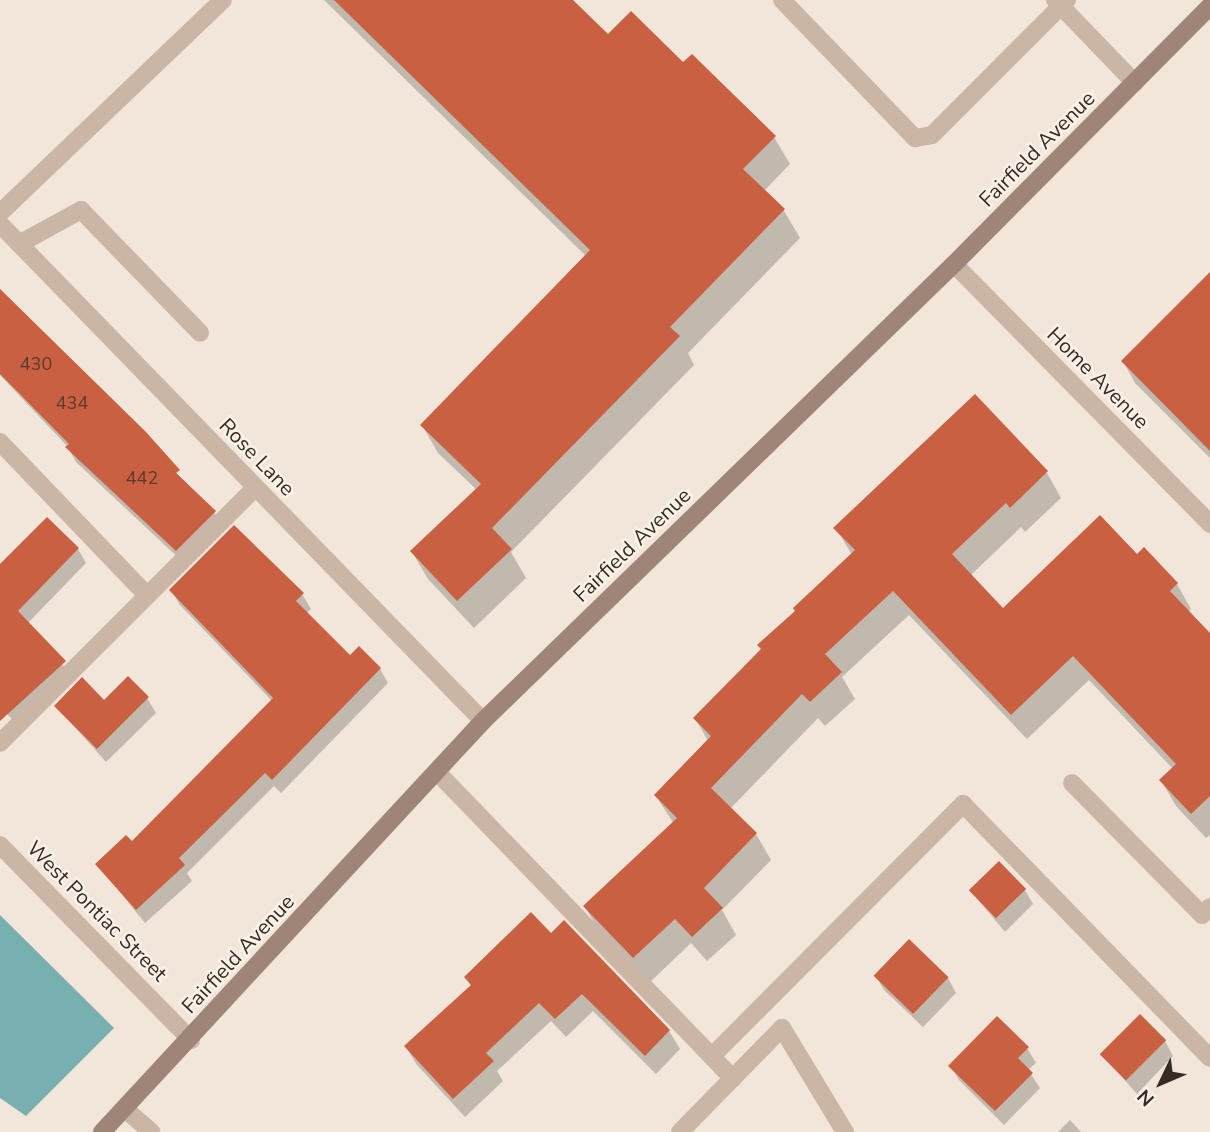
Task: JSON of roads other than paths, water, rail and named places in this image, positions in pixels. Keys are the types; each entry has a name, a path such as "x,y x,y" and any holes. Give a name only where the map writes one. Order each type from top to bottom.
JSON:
{"main road":[{"name":"Fairfield Avenue","path":"102,1132 191,1040 483,721 954,264 1210,6"}],"street":[{"path":"0,213 223,0"},
{"path":"782,0 915,138 932,135 1061,2 1135,83"},
{"path":"19,244 80,210 200,333"},
{"name":"Rose Lane","path":"0,224 483,721"},
{"name":"Home Avenue","path":"954,264 1210,524"},
{"path":"0,442 146,594"},
{"path":"0,743 146,594 256,488"},
{"path":"437,772 733,1078"},
{"path":"1072,783 1202,915 1210,907"},
{"path":"712,1056 963,804 1210,1058"},
{"name":"West Pontiac Street","path":"0,845 191,1040"},
{"path":"680,1132 782,1028 845,1132"},
{"path":"125,1109 150,1132"}],"water":[{"path":"0,915 114,1028 26,1116 0,1098"}]}
